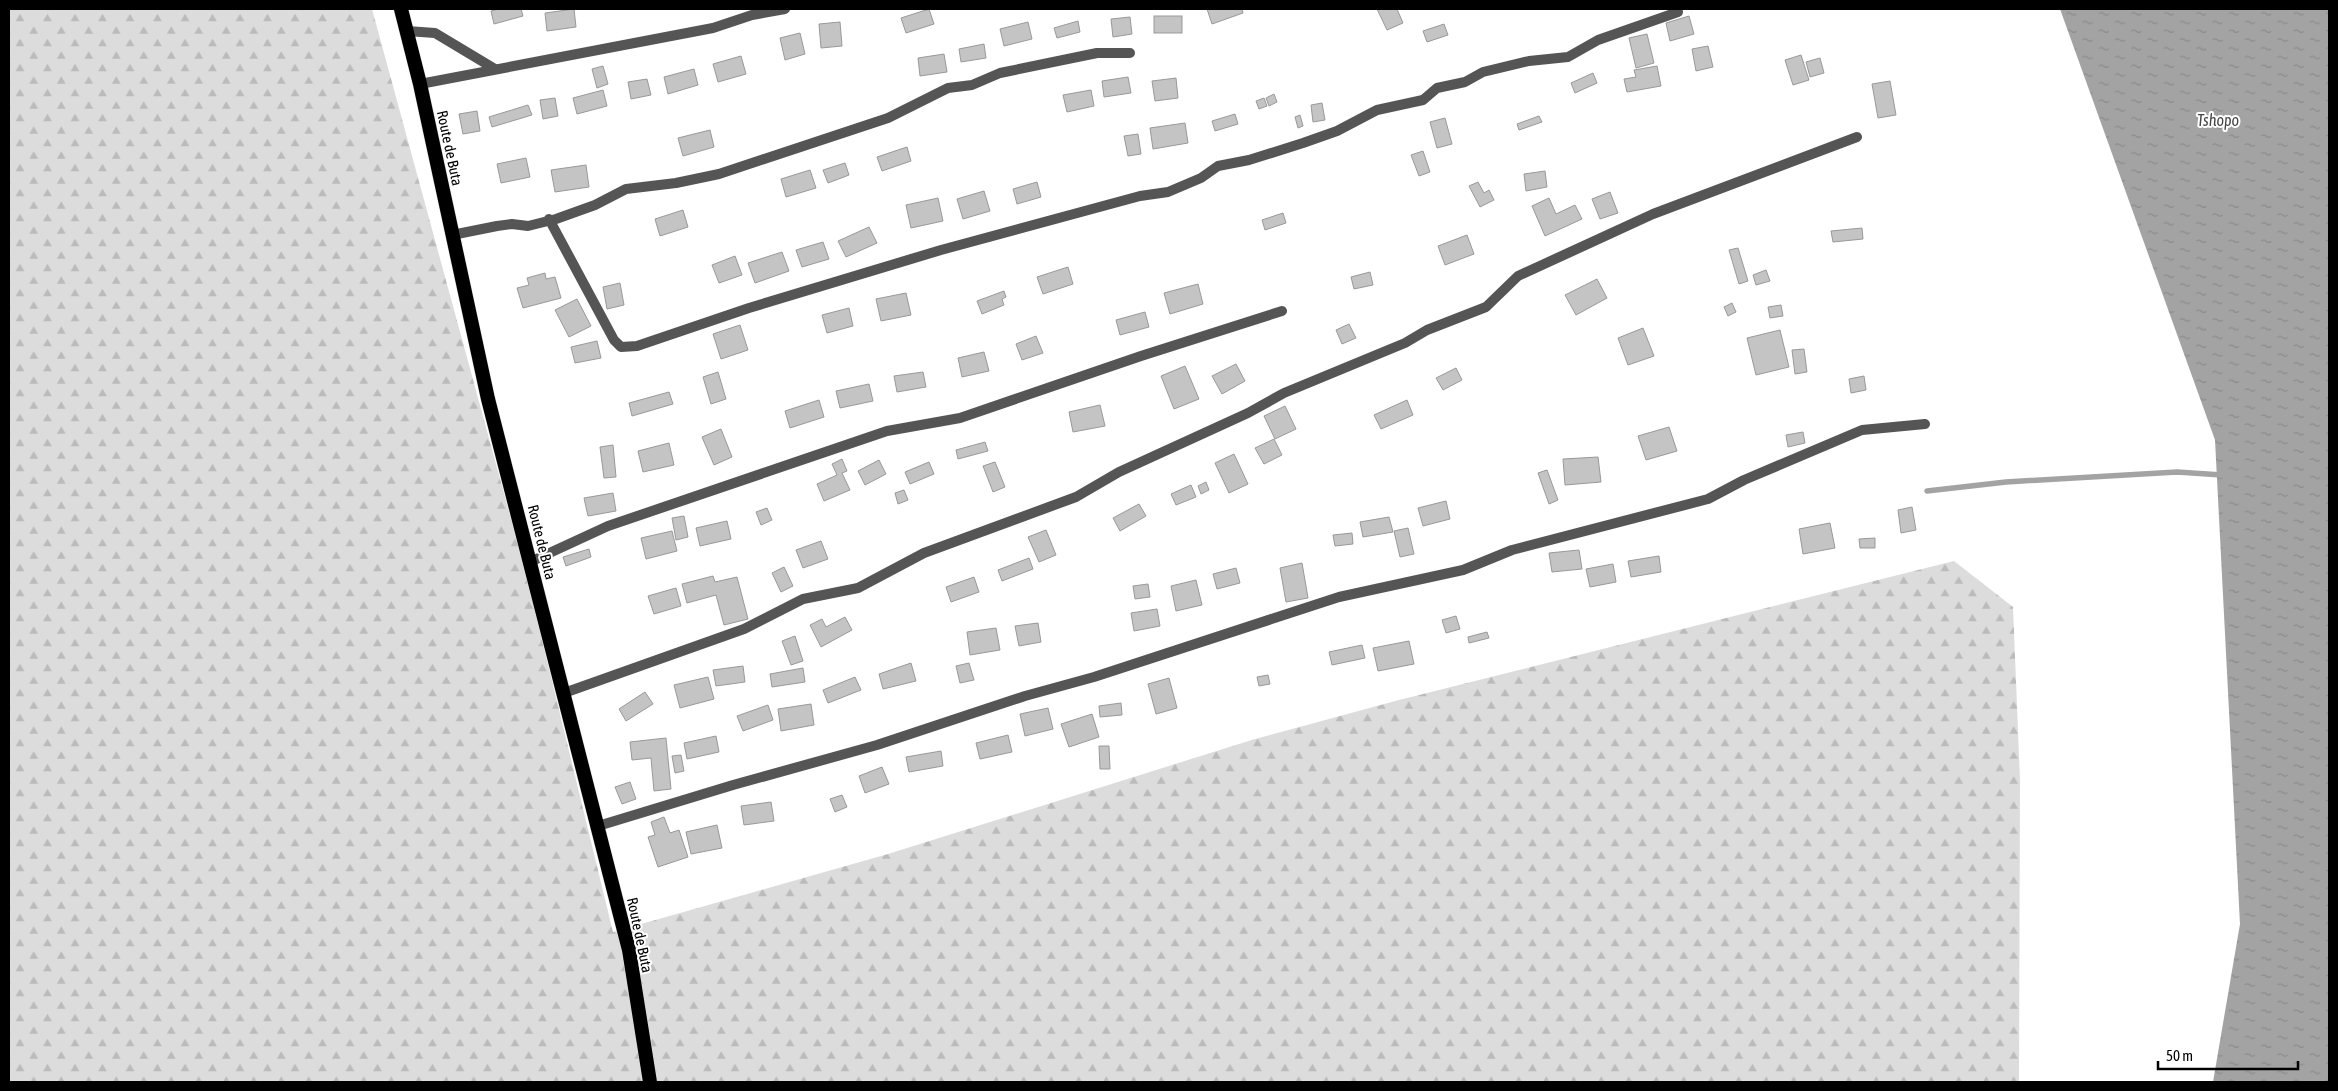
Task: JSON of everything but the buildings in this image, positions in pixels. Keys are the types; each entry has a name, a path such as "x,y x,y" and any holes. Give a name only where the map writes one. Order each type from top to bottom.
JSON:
{"highway":[{"name":"Route de Buta","path":"401,9 420,84 488,399 629,950 650,1082"}],"street":[{"path":"420,84 713,28 752,15 785,9"},
{"path":"549,219 614,340 621,346 637,346 740,310 941,250 1140,196 1168,192 1202,178 1218,166 1248,160 1337,131 1377,110 1423,100 1443,86 1457,84 1483,72 1528,61 1568,57 1598,40 1678,12"},
{"path":"406,31 435,33 495,69"},
{"path":"452,235 512,224 528,226 549,219 556,219 594,205 626,189 676,183 728,170 888,118 948,88 972,85 1000,73 1097,53 1130,53"},
{"path":"564,693 744,629 803,599 858,588 924,553 1076,498 1119,472 1248,413 1284,394 1486,307 1518,276 1652,214 1856,137"},
{"path":"530,562 608,526 888,431 960,418 1141,356 1282,311"},
{"path":"598,826 878,745 1025,696 1094,677 1340,597 1463,570 1512,550 1708,499 1744,480 1862,430 1925,424"}],"green space":[{"path":"9,9 372,9 526,574 613,932 888,854 1255,739 1399,700 1954,561 2013,607 2020,780 2019,1082 9,1082"}],"water":[{"name":"Tshopo","path":"2060,9 2329,9 2329,1082 2213,1082 2240,924 2215,440"}],"waterway":[{"path":"1927,491 2006,482 2177,472 2222,475"}]}
